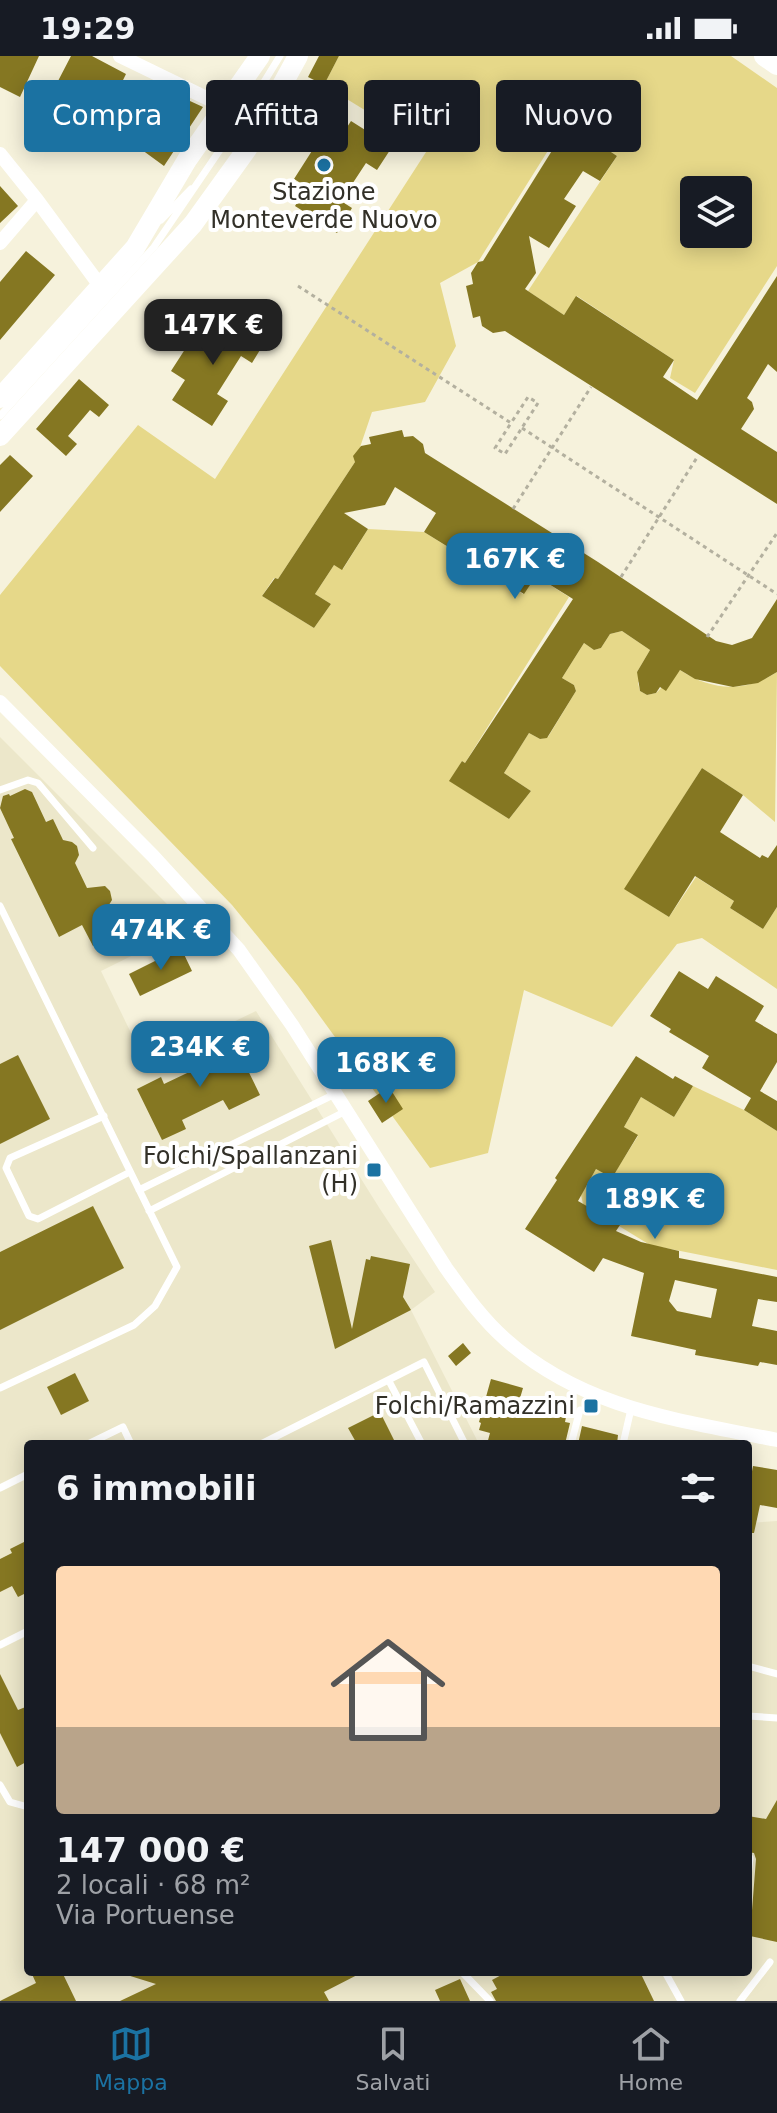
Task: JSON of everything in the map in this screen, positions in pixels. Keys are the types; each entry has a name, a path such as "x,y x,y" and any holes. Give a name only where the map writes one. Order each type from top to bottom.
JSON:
{"main road":[{"path":"244,80 260,56"},
{"path":"0,436 193,224 247,149 298,56"},
{"path":"764,56 777,65"},
{"path":"0,398 135,248 206,134"}],"street":[{"path":"120,56 206,98"},
{"path":"0,154 101,287"},
{"path":"0,243 37,200"},
{"path":"0,702 214,921 273,997 446,1268 469,1300 504,1338 567,1384 631,1409 777,1440"}],"lane":[{"path":"0,416 154,247 254,100 280,56"},
{"path":"135,248 200,178"},
{"path":"0,790 28,780 38,783 93,848"},
{"path":"0,906 177,1267 155,1306 134,1325 0,1388"},
{"path":"139,1190 335,1094"},
{"path":"149,1211 346,1111"},
{"path":"104,1116 10,1158 6,1168 29,1216 38,1219 130,1172"},
{"path":"269,1440 424,1362 463,1440"},
{"path":"389,1381 420,1440"},
{"path":"624,1440 631,1409"},
{"path":"572,1440 580,1410"},
{"path":"96,1440 123,1427 129,1440"},
{"path":"1,1485 24,1476"},
{"path":"0,1645 24,1633"},
{"path":"752,1667 777,1674"},
{"path":"752,1716 777,1718"},
{"path":"0,1785 10,1802 24,1806"},
{"path":"740,2001 770,1962"},
{"path":"466,1976 490,2001"},
{"path":"667,1976 681,2001"}],"path":[{"path":"298,286 511,423"},
{"path":"513,509 591,387"},
{"path":"528,397 538,403 505,454 495,448 511,423 528,397"},
{"path":"522,428 777,594"},
{"path":"621,577 698,456"},
{"path":"707,637 777,533"}],"shaded area":[{"path":"339,56 731,56 777,88 777,266 695,393 670,378 674,360 577,296 564,315 528,291 617,156 611,152 641,152 641,80 496,80 496,152 547,152 478,262 440,283 456,346 425,402 372,412 355,462 278,579 274,578 262,596 314,628 331,604 315,594 334,565 343,569 368,529 424,532 523,594 536,576 569,597 465,763 462,761 450,781 509,819 531,791 504,773 529,733 540,739 548,737 576,691 574,685 562,678 584,643 594,650 601,648 610,634 622,631 650,650 637,672 642,676 638,683 640,691 647,695 656,693 680,670 704,682 728,687 753,684 777,672 775,822 743,795 702,768 625,889 669,917 696,877 734,901 730,908 763,929 777,907 777,989 702,938 677,944 612,1027 524,990 488,1153 430,1168 298,986 232,905 0,666 0,595 138,425 215,479 426,152 480,152 480,80 364,80 364,110 348,100 348,80 327,80"},
{"path":"0,737 190,927 101,971 146,1064 256,1011 435,1292 411,1310 477,1440 24,1440 24,1976 752,1976 752,1523 777,1521 777,2001 0,2001"},
{"path":"693,1086 744,1110 777,1131 777,1270 650,1245 583,1204 581,1195 596,1169 612,1177 638,1136 624,1127 641,1097 674,1117"}],"building":[{"path":"0,56 39,56 28,80 24,80 20,97 0,87"},
{"path":"71,56 92,56 126,74 123,80 59,80"},
{"path":"319,56 339,56 327,80 308,77"},
{"path":"190,101 203,107 190,127"},
{"path":"351,121 364,129 364,152 389,152 377,170 366,163 341,201 352,208 337,233 295,206 307,187 294,179 311,152 348,152 348,126"},
{"path":"145,152 173,152 164,166"},
{"path":"551,152 611,152 617,156 600,181 583,171 564,199 576,206 549,248 529,236 536,273 525,289 564,315 576,296 674,360 663,377 697,400 777,276 777,372 768,364 747,398 754,409 741,429 777,452 777,504 505,331 493,333 482,326 480,316 473,318 466,286 473,284 471,273 478,262 483,261"},
{"path":"0,186 18,206 0,223"},
{"path":"26,251 55,275 0,340 0,282"},
{"path":"227,315 266,340 252,363 241,356 217,394 228,401 212,426 172,400 185,380 171,371 200,326 214,335"},
{"path":"79,379 109,405 99,417 90,410 68,436 77,444 66,456 36,429"},
{"path":"402,430 404,437 413,436 423,444 425,453 716,641 732,645 752,638 777,599 777,672 758,683 733,687 695,679 680,670 666,691 660,687 656,693 647,695 640,691 637,672 650,650 622,631 610,634 601,648 594,650 584,643 562,678 574,685 576,691 547,738 540,739 529,733 504,773 531,791 509,819 449,781 462,761 465,763 573,599 536,576 524,594 424,532 436,513 395,487 385,505 344,513 368,529 342,570 334,565 315,594 331,604 314,628 262,596 275,578 278,579 355,462 353,456 361,446 371,444 369,437"},
{"path":"10,455 33,476 0,512 0,465"},
{"path":"702,768 743,795 720,832 760,858 762,855 768,858 777,845 777,907 763,929 730,908 734,901 695,876 669,917 624,889"},
{"path":"25,789 32,792 46,822 53,819 63,840 77,846 79,855 75,863 87,888 105,886 110,891 112,900 107,908 120,933 93,946 82,925 59,937 11,839 14,838 0,808 3,796"},
{"path":"181,948 192,971 140,996 129,974"},
{"path":"679,971 708,989 716,976 764,1006 755,1021 777,1034 777,1062 760,1091 777,1101 777,1131 744,1110 751,1098 702,1068 709,1056 669,1032 671,1029 650,1016"},
{"path":"231,1036 260,1095 229,1110 223,1100 182,1120 186,1129 162,1140 137,1089 161,1077 164,1084 206,1064 200,1051"},
{"path":"18,1055 50,1119 0,1144 0,1064"},
{"path":"636,1056 673,1079 675,1076 693,1086 674,1117 641,1097 624,1127 638,1135 612,1178 596,1169 578,1201 620,1225 616,1231 641,1242 679,1251 679,1258 777,1277 777,1302 758,1299 752,1326 777,1331 777,1365 760,1362 758,1366 695,1355 696,1350 631,1336 644,1273 603,1258 594,1272 525,1229 557,1180 555,1178","holes":["675,1280 717,1289 711,1318 677,1311 669,1301"]},
{"path":"389,1087 403,1109 382,1123 368,1101"},
{"path":"93,1206 124,1268 0,1330 0,1252"},
{"path":"331,1240 352,1329 366,1259 370,1260 371,1256 410,1264 403,1297 411,1310 335,1349 309,1246"},
{"path":"463,1343 471,1353 456,1366 448,1356"},
{"path":"75,1373 89,1401 61,1415 47,1387"},
{"path":"491,1379 523,1388 518,1405 566,1417 565,1422 570,1423 566,1440 488,1440 490,1433 479,1430"},
{"path":"380,1412 394,1440 355,1440 348,1428"},
{"path":"582,1426 618,1435 617,1440 579,1440"},
{"path":"753,1466 777,1470 777,1508 760,1505 754,1533 752,1533"},
{"path":"24,1542 24,1594 18,1597 12,1586 0,1592 0,1559 12,1553 10,1549"},
{"path":"0,1674 18,1710 24,1708 24,1763 17,1767 0,1733"},
{"path":"777,1800 777,1942 752,1936 756,1859 752,1853 752,1817 766,1819"},
{"path":"33,1976 64,1976 76,2001 0,2001 36,1983"},
{"path":"130,1976 355,1976 324,1992 329,2001 120,2001 156,1984"},
{"path":"500,1976 642,1976 654,2001 496,2001 491,1992 497,1989 492,1980"},
{"path":"460,1979 470,2001 440,2001 435,1990"}],"place":[{"name":"Stazione Monteverde Nuovo","path":"324,165"},
{"name":"Folchi/Spallanzani (H)","path":"374,1170"},
{"name":"Folchi/Ramazzini","path":"591,1406"}]}
